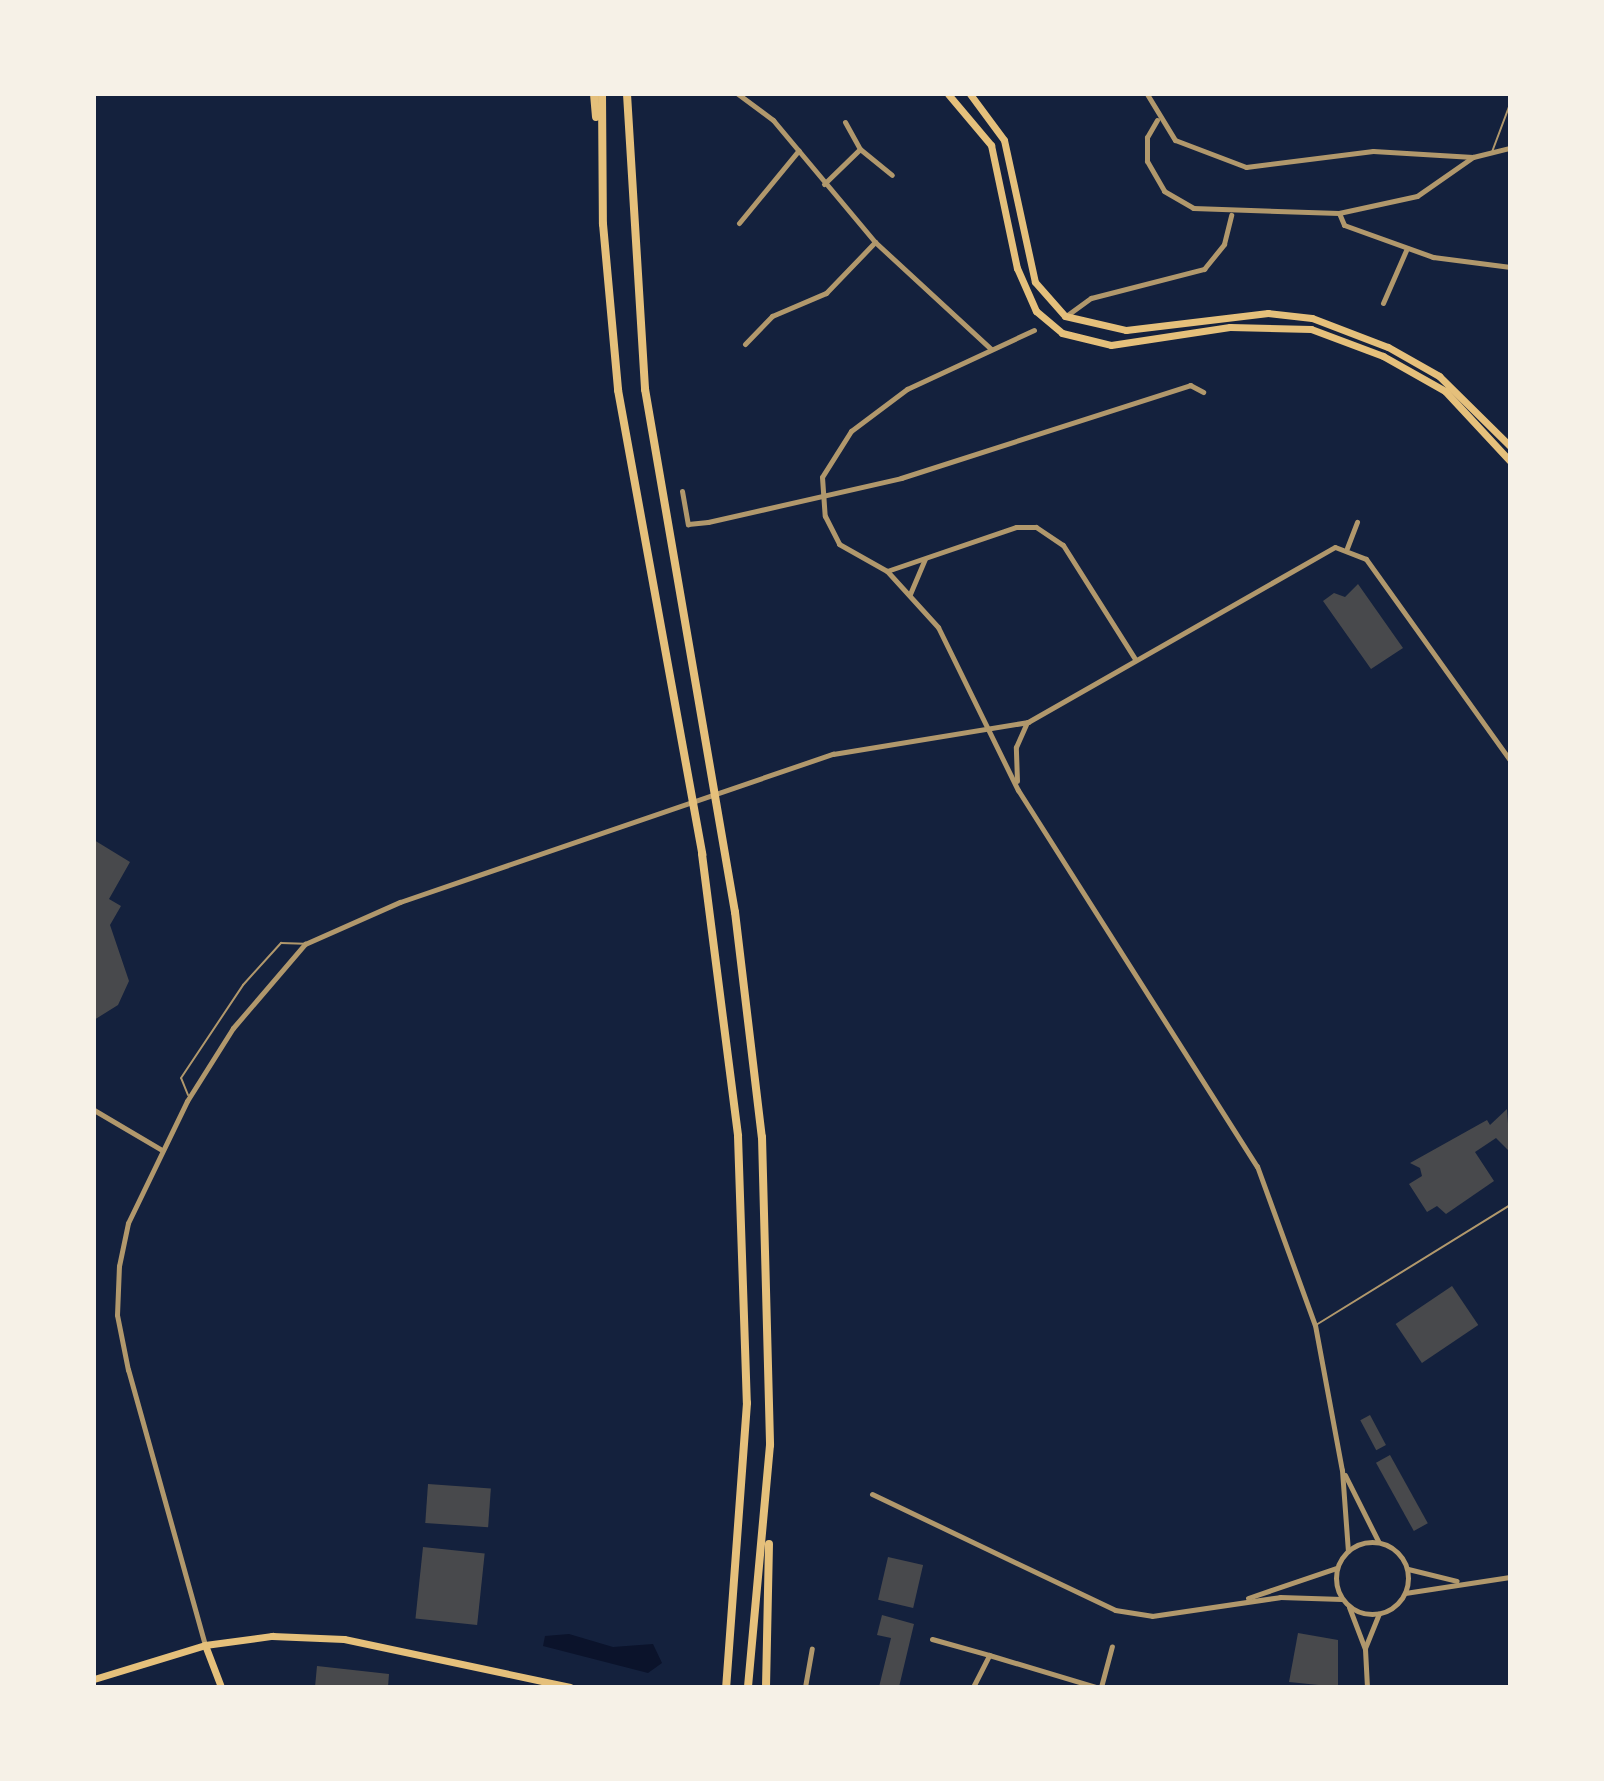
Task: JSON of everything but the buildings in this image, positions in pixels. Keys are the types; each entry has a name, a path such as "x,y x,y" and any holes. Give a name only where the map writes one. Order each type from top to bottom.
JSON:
{"highway":[{"path":"594,94 618,390 709,894 738,1136 747,1403 726,1687"},
{"path":"600,148 602,94"},
{"path":"627,94 629,218 650,432 754,1056 771,1290 766,1687"},
{"path":"748,1687 768,1486"}],"main road":[{"path":"948,94 991,145 1017,268 1036,311 1062,333 1111,345 1230,327 1311,329 1429,382 1471,414 1510,461"},
{"path":"970,94 1004,140 1035,282 1065,316 1126,330 1268,313 1312,318 1372,339 1439,376 1510,446"},
{"path":"94,1679 205,1645 344,1639 570,1687"},
{"path":"205,1645 221,1687"}],"street":[{"path":"738,94 799,150 875,242 991,349"},
{"path":"1147,94 1157,120 1197,152 1246,167 1373,151 1473,157 1510,148"},
{"path":"1157,120 1146,151 1155,180 1193,208 1231,215 1339,213 1417,196 1473,157"},
{"path":"845,122 860,149 892,175"},
{"path":"824,184 860,149"},
{"path":"739,223 799,150"},
{"path":"1339,213 1344,225 1407,248 1510,267"},
{"path":"1065,316 1091,298 1204,269 1224,244 1231,215"},
{"path":"745,344 772,316 826,293 875,242"},
{"path":"1383,303 1407,248"},
{"path":"872,1494 1115,1610 1152,1616 1237,1601 1337,1567 1348,1551 1342,1470 1315,1325 1257,1166 1018,790 986,728 955,653 887,571 839,544 821,495 826,464 851,431 907,389 1034,330"},
{"path":"682,491 688,524 901,478 1190,385 1203,392"},
{"path":"1347,548 1357,522"},
{"path":"887,571 1016,527 1050,533 1135,659"},
{"path":"205,1645 117,1315 128,1223 189,1098 233,1028 305,944 388,907 849,750 1028,722 1317,552 1347,548 1378,574 1509,756"},
{"path":"910,595 926,558"},
{"path":"1018,790 1016,747 1028,722"},
{"path":"94,1110 162,1150"},
{"path":"1342,1470 1378,1542 1397,1551 1407,1569 1405,1593"},
{"path":"1348,1551 1378,1542"},
{"path":"1337,1567 1342,1599 1349,1607 1365,1649 1367,1687"},
{"path":"1407,1569 1462,1582"},
{"path":"1365,1649 1379,1614 1405,1593 1510,1577"},
{"path":"1237,1601 1342,1599"},
{"path":"1349,1607 1379,1614"},
{"path":"932,1639 1098,1687 1112,1646"},
{"path":"805,1687 812,1649"},
{"path":"973,1687 989,1655"}],"lane":[{"path":"1492,153 1510,104"},
{"path":"189,1098 181,1078 234,996 281,943 305,944"},
{"path":"1315,1325 1510,1205"}],"water":[{"path":"569,1634 613,1647 653,1644 662,1663 648,1673 543,1646 545,1636"}]}
